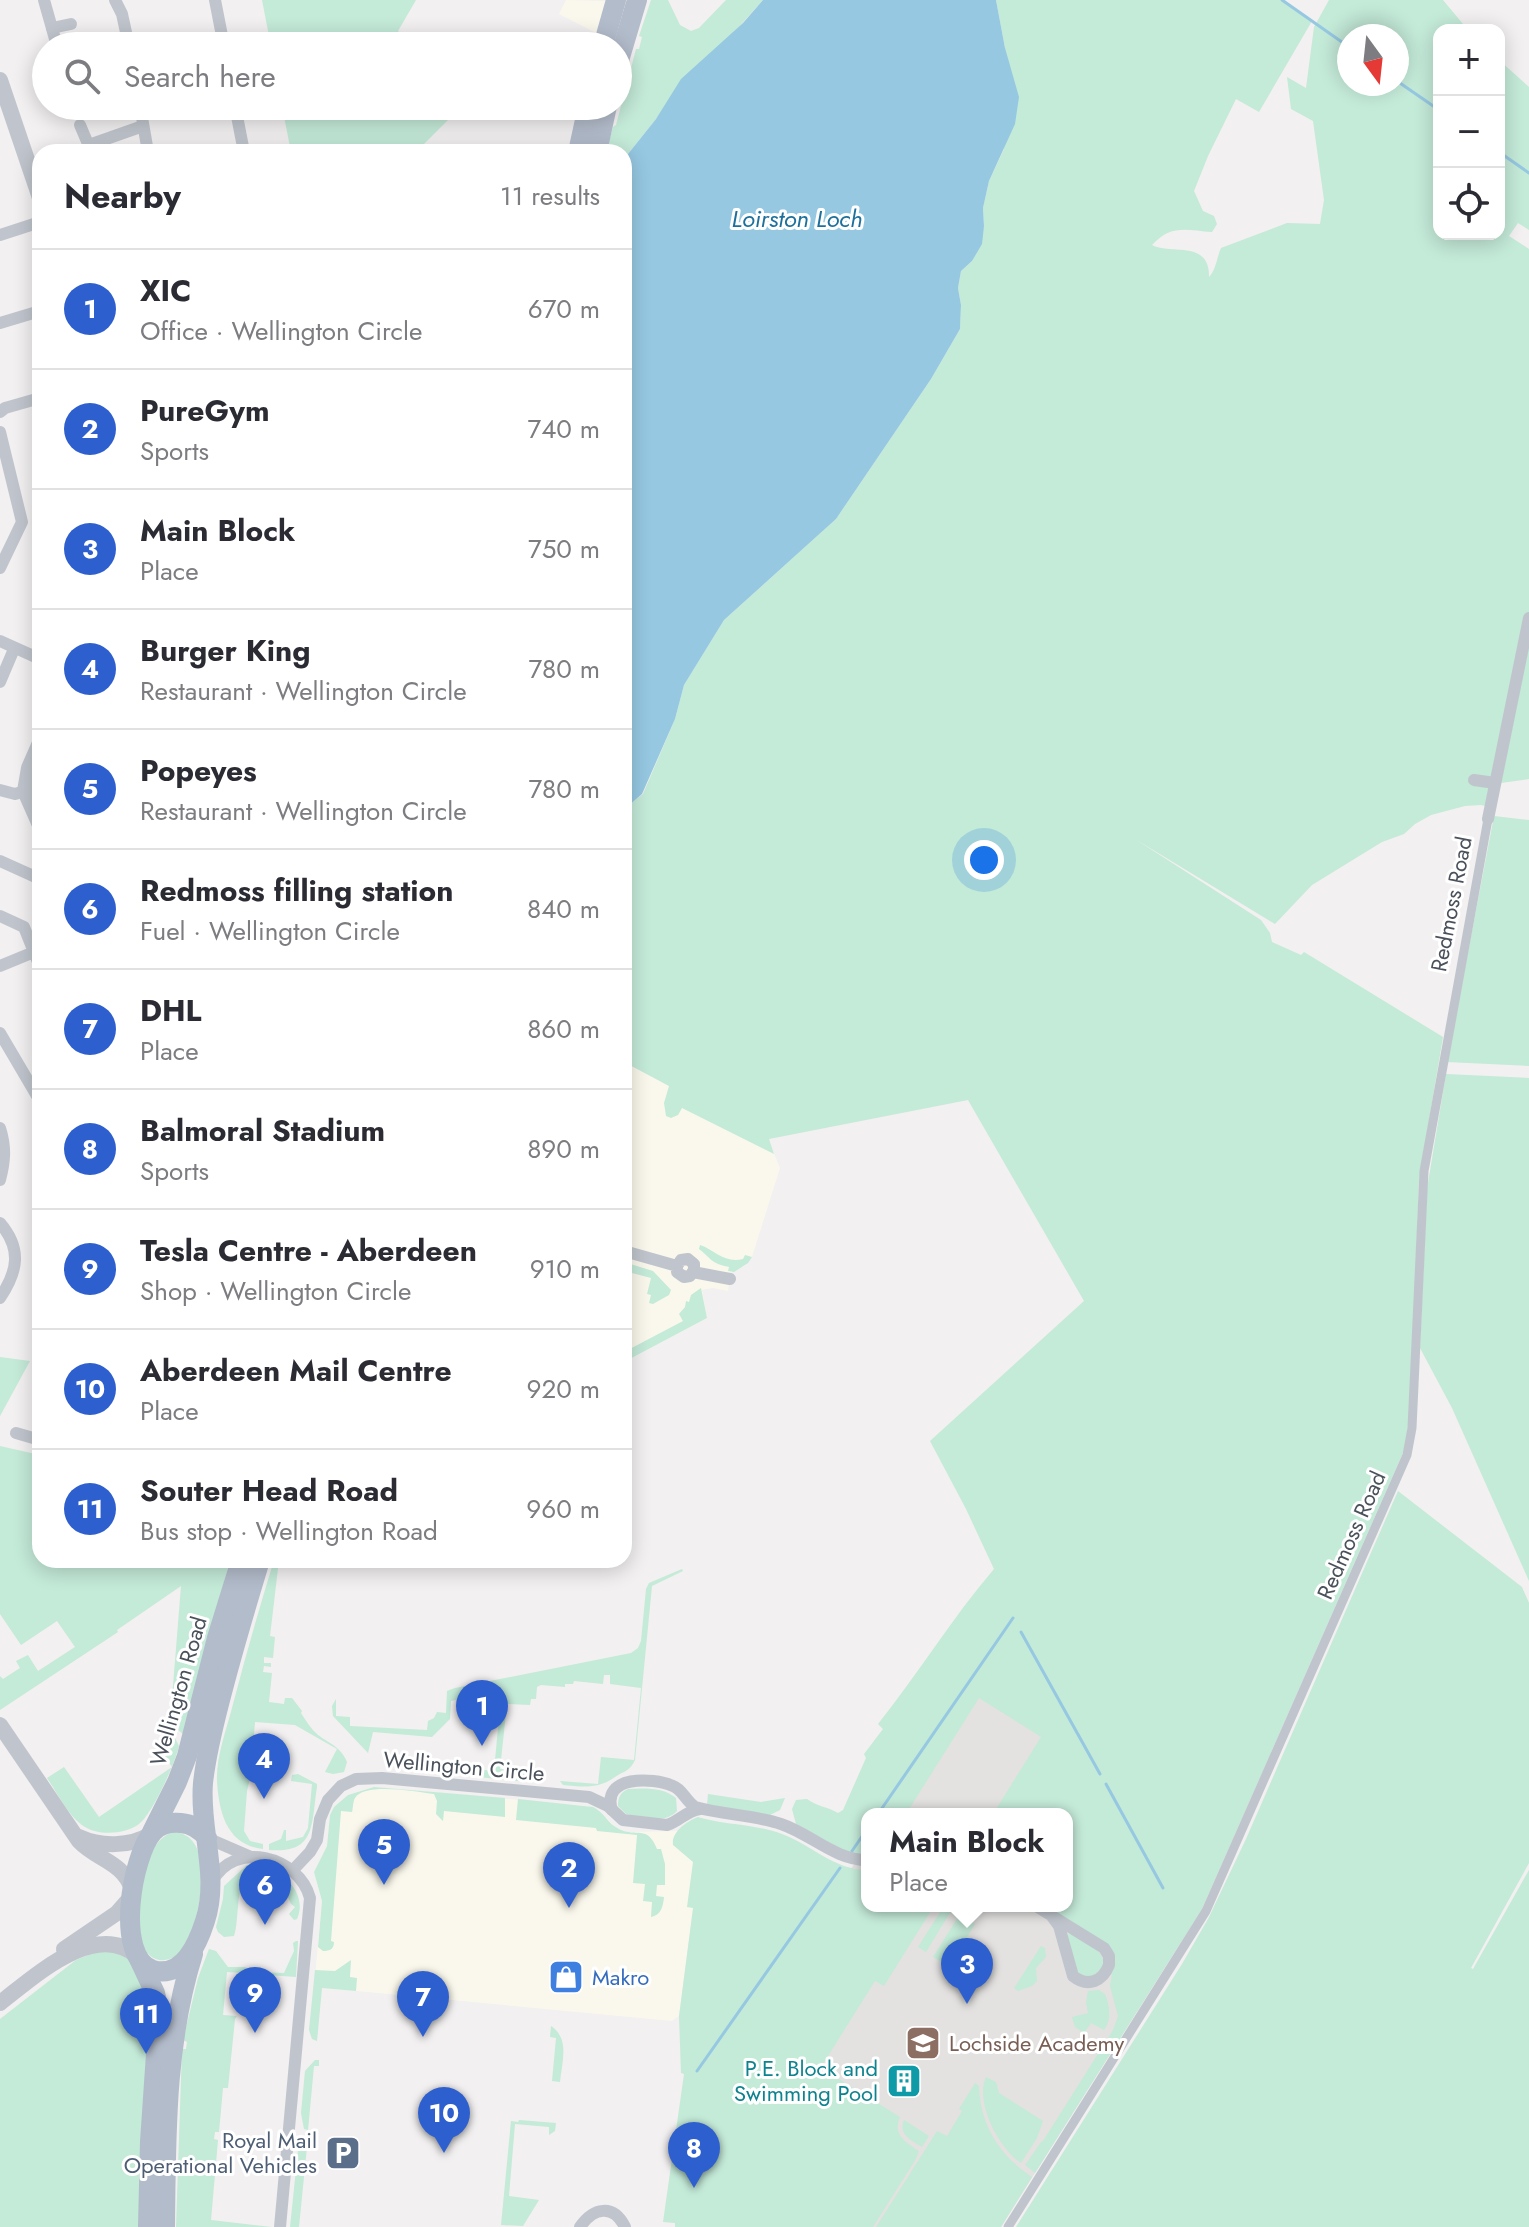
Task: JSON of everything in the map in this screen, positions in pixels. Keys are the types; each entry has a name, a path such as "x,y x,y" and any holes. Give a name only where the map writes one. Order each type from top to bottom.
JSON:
{"main road":[{"path":"607,32 616,0"},
{"path":"628,32 637,0"},
{"path":"580,144 585,120"},
{"path":"599,144 604,120"},
{"name":"Wellington Road","path":"139,1959 132,1939 132,1893 142,1852 187,1756 239,1568"},
{"name":"Wellington Road","path":"194,1950 208,1911 211,1885 203,1787 207,1758 233,1651 258,1568"},
{"path":"152,1833 166,1824 181,1823 196,1828 207,1838"},
{"path":"139,1959 154,1970 165,1970 183,1962 194,1950"},
{"path":"165,2227 172,2043 194,1950"},
{"path":"139,1959 155,1993 159,2010 148,2227"}],"street":[{"path":"44,0 53,32"},
{"path":"115,0 126,32"},
{"path":"215,0 221,32"},
{"path":"52,28 71,24"},
{"path":"0,80 5,111 32,178"},
{"path":"142,120 146,144"},
{"path":"238,120 242,144"},
{"path":"80,125 88,144"},
{"path":"102,144 143,126"},
{"path":"0,235 32,225"},
{"path":"0,323 32,313"},
{"path":"0,412 32,400"},
{"path":"0,432 4,465 22,522 0,568"},
{"name":"Redmoss Road","path":"1008,2227 1206,1911 1407,1455 1413,1415 1425,1164 1488,819 1529,618"},
{"path":"0,641 32,656"},
{"path":"0,682 14,649"},
{"path":"32,761 26,787 32,803"},
{"path":"0,790 15,794 32,779"},
{"path":"1474,780 1495,783"},
{"path":"0,861 32,875"},
{"path":"0,916 24,927 32,947"},
{"path":"0,966 32,953"},
{"path":"0,1033 32,1087"},
{"path":"0,1128 5,1143 0,1180"},
{"path":"0,1223 8,1232 16,1257 13,1277 0,1298"},
{"path":"632,1253 677,1266 681,1260 688,1259 694,1264 693,1272 730,1279"},
{"path":"16,1433 32,1438"},
{"path":"0,1725 75,1834 86,1848 121,1870 132,1893 121,1910 63,1950 50,1965"},
{"name":"Wellington Circle","path":"293,1870 317,1840 320,1819 328,1800 336,1790 356,1779 382,1778 589,1797 612,1810"},
{"path":"700,1809 667,1825 628,1822 612,1810 610,1800 614,1790 626,1781 676,1787 691,1805 700,1809 776,1822 839,1855 861,1860"},
{"name":"Wellington Circle","path":"589,1797 614,1790"},
{"path":"680,1817 684,1807 683,1797"},
{"path":"75,1834 93,1843 103,1844 138,1841 152,1833"},
{"path":"207,1838 251,1857 278,1862 293,1870 306,1886 310,1906 280,2227"},
{"path":"211,1885 216,1874 225,1866 251,1857"},
{"path":"1046,1912 1051,1915 1106,1950 1109,1963 1102,1978 1088,1982 1073,1976 1058,1924 1051,1915"},
{"path":"0,2003 50,1965 81,1949 100,1945 122,1947 139,1959"},
{"path":"580,2227 590,2214 602,2211 616,2215 625,2227"}],"shaded area":[{"path":"566,0 606,1 596,32 559,14"},
{"path":"632,1066 768,1139 780,1168 752,1257 744,1266 731,1272 728,1291 713,1288 702,1290 707,1318 632,1358"},
{"path":"972,1687 1050,1737 1005,1808 889,1808"},
{"path":"374,1787 586,1806 599,1810 616,1828 627,1832 677,1831 689,1821 700,1817 705,1819 679,2016 672,2021 314,1987 322,1901 314,1872 327,1846 330,1815 348,1795"},
{"name":"Lochside Academy","path":"861,1854 861,1912 1068,1912 1162,1971 1001,2227 779,2227 679,2114"}],"green space":[{"path":"262,0 416,0 399,32 268,32"},
{"path":"651,0 668,0 680,25 691,31 699,28 726,0 763,0 632,149 632,144 608,144 617,120 632,120 632,64 642,37 639,36"},
{"path":"996,0 1282,0 1312,21 1259,112 1236,99 1208,156 1194,191 1203,211 1214,216 1217,224 1212,232 1172,231 1152,245 1196,253 1208,265 1209,277 1221,248 1287,223 1320,224 1324,200 1313,121 1291,109 1287,77 1306,88 1314,27 1329,0 1443,0 1463,24 1433,24 1433,240 1505,240 1505,65 1529,87 1529,230 1518,223 1509,236 1529,249 1529,618 1490,807 1465,806 1431,815 1404,834 1382,842 1312,885 1275,924 1135,839 1261,920 1272,942 1301,955 1304,952 1443,1037 1419,1180 1411,1395 1406,1446 1202,1909 1035,2173 1025,2165 1113,2030 1118,2016 1110,1986 1114,1960 1054,1912 1073,1912 1073,1808 997,1808 1041,1737 979,1698 910,1808 861,1808 861,1855 850,1854 796,1824 792,1809 796,1800 807,1799 838,1813 843,1810 866,1758 864,1754 883,1729 878,1724 994,1569 930,1441 1084,1301 968,1100 769,1139 774,1154 682,1108 678,1115 671,1118 666,1116 664,1103 669,1086 632,1066 632,802 643,794 675,719 684,685 724,620 836,519 931,379 960,329 958,288 961,271 972,261 984,226 983,208 989,181 1004,149 1005,48"},
{"path":"285,120 448,120 424,144 289,144"},
{"path":"1529,642 1529,779 1501,783"},
{"path":"1494,816 1529,820 1529,1066 1447,1062"},
{"path":"1446,1074 1529,1078 1529,1581 1452,1408 1420,1348 1427,1189"},
{"path":"700,1245 731,1260 743,1259 745,1255 752,1257 734,1272 728,1271 729,1267 715,1262 699,1249"},
{"path":"632,1264 653,1271 671,1290 669,1295 653,1304 649,1303 651,1295 647,1294 651,1278 632,1273"},
{"path":"701,1288 707,1318 632,1358 632,1348 683,1321 679,1314 691,1295"},
{"path":"0,1357 30,1361 0,1416"},
{"path":"0,1446 32,1453 32,1568 228,1568 183,1734 170,1723 181,1586 0,1710 0,1676 3,1679 20,1668 16,1661 28,1655 38,1671 75,1647 57,1621 21,1645 0,1614"},
{"path":"1398,1491 1522,1587 1529,1603 1529,1863 1471,1968 1529,1870 1529,2227 1016,2227 1208,1919"},
{"path":"272,1568 278,1568 270,1636 275,1637 273,1658 264,1657 264,1663 271,1663 271,1667 264,1666 263,1672 272,1673 269,1702 284,1704 285,1698 292,1698 313,1730 338,1749 347,1762 344,1772 325,1772 337,1749 295,1725 255,1722 253,1747 266,1748 266,1758 253,1766 247,1791 244,1831 250,1841 263,1844 263,1849 241,1841 227,1826 217,1781 224,1735"},
{"path":"682,1569 652,1586 635,1760 626,1770 603,1784 563,1785 560,1781 598,1784 601,1757 634,1760 641,1688 610,1684 610,1675 604,1675 603,1684 574,1681 573,1684 565,1684 565,1687 541,1685 537,1687 536,1699 531,1699 530,1705 507,1704 500,1769 536,1773 533,1779 526,1782 466,1774 467,1768 494,1771 501,1696 484,1694 451,1701 450,1719 432,1737 373,1732 368,1753 333,1716 332,1706 336,1699 336,1716 350,1717 350,1726 427,1730 428,1721 437,1712 446,1713 447,1691 631,1653 641,1641 649,1583"},
{"path":"170,1728 179,1746 172,1767 158,1746 169,1738"},
{"path":"64,1767 99,1817 172,1767 145,1818 134,1827 112,1833 91,1830 79,1823 47,1778"},
{"path":"298,1774 317,1784 309,1834 296,1847 269,1850 269,1844 281,1839 284,1830 286,1841 303,1837 308,1828 312,1784 291,1781 292,1775"},
{"path":"374,1787 505,1798 505,1817 444,1811 443,1821 436,1814 434,1794 392,1789 361,1793 354,1799 352,1812 341,1811 331,1941 334,1944 328,1951 323,1951 318,1947 322,1901 314,1872 327,1846 330,1815 348,1795"},
{"path":"628,1789 665,1792 676,1798 677,1811 660,1819 626,1814 618,1803 621,1794"},
{"path":"708,1794 761,1802 785,1798 780,1810 770,1815 707,1805"},
{"path":"518,1799 593,1807 619,1829 649,1837 657,1849 661,1849 665,1864 665,1885 657,1885 656,1896 664,1897 659,1912 651,1917 652,1902 643,1901 645,1884 633,1883 637,1835 516,1820"},
{"path":"698,1817 772,1831 844,1866 861,1870 861,1912 930,1912 884,1986 875,1981 818,2072 823,2075 826,2071 900,2117 899,2133 919,2151 873,2227 675,2227 675,2223 663,2222 684,2074 681,2073 679,2016 693,1908 687,1907 693,1862 673,1845 673,1840 689,1821"},
{"path":"173,1832 187,1836 196,1847 202,1878 197,1915 187,1943 177,1955 163,1960 151,1956 142,1942 140,1897 147,1863 154,1849 162,1838"},
{"path":"247,1865 268,1868 287,1880 298,1898 300,1908 297,1919 294,1920 289,1914 295,1907 286,1893 260,1873 258,1877 248,1878 242,1885 234,1936 224,1937 216,1927 224,1886"},
{"path":"940,1912 950,1912 926,1952 918,1947"},
{"path":"961,1912 972,1912 967,1919 975,1924 949,1967 933,1957"},
{"path":"1068,1934 1088,1943 1103,1959 1104,1965 1093,1977 1077,1971"},
{"path":"296,1941 296,1977 227,1972 223,2015 237,2016 228,2088 223,2088 219,2132 215,2132 214,2139 218,2140 211,2220 272,2227 176,2227 182,2049 186,2049 187,2042 183,2040 198,1978 209,1949 216,1951 228,1967 284,1973"},
{"path":"112,1945 117,1946 152,1987 148,2227 0,2227 0,2019 76,1960"},
{"path":"1041,1946 1045,1948 1046,1957 1036,1968 1037,1981 1018,1991 1014,1988"},
{"path":"351,1960 350,1977 357,1978 356,1991 322,1988 317,2041 312,2039 309,2030 315,1970 335,1971"},
{"path":"1099,1990 1107,1999 1108,2022 1104,2030 1091,2023 1084,2033 1075,2027 1072,2017 1088,2013 1088,1991"},
{"path":"551,2026 563,2044 560,2082 552,2081 556,2038 550,2037"},
{"path":"315,2060 319,2060 319,2066 314,2066 308,2130 304,2129 301,2113 305,2071"},
{"path":"986,2077 996,2082 999,2093 1043,2121 1037,2138 1021,2163 1005,2148 986,2112 983,2087"},
{"path":"975,2083 979,2086 983,2114 994,2138 1010,2159 1032,2177 1001,2227 876,2227 937,2131 947,2136"},
{"path":"904,2120 929,2136 922,2147 904,2133"},
{"path":"511,2121 556,2123 555,2131 549,2135 549,2127 515,2124 509,2196 539,2200 523,2226 501,2225"},
{"path":"303,2136 308,2137 299,2227 290,2227 298,2150"}],"water":[{"name":"Loirston Loch","path":"763,0 996,0 1019,97 1015,124 989,181 983,208 982,244 972,261 961,271 958,288 960,329 931,379 836,519 724,620 684,685 675,719 642,794 632,803 632,149 656,119 681,79 743,23"}],"waterway":[{"path":"1282,0 1337,39"},
{"path":"1409,89 1433,106"},
{"path":"1505,156 1529,173"},
{"path":"882,1808 1013,1618"},
{"path":"1021,1632 1100,1774"},
{"path":"1106,1784 1163,1888"},
{"path":"852,1851 861,1838"},
{"path":"697,2071 840,1868"}],"place":[{"name":"XIC","path":"482,1746"},
{"name":"Burger King","path":"264,1799"},
{"name":"Popeyes","path":"384,1885"},
{"name":"PureGym","path":"569,1908"},
{"name":"Redmoss filling station","path":"265,1925"},
{"name":"Makro","path":"566,1977"},
{"name":"Main Block","path":"967,2004"},
{"name":"Tesla Centre - Aberdeen","path":"255,2033"},
{"name":"DHL","path":"423,2037"},
{"name":"Lochside Academy","path":"923,2043"},
{"name":"Souter Head Road","path":"146,2054"},
{"name":"P.E. Block and Swimming Pool","path":"904,2081"},
{"name":"Royal Mail Operational Vehicles","path":"343,2153"},
{"name":"Aberdeen Mail Centre","path":"444,2153"},
{"name":"Balmoral Stadium","path":"694,2188"}]}
